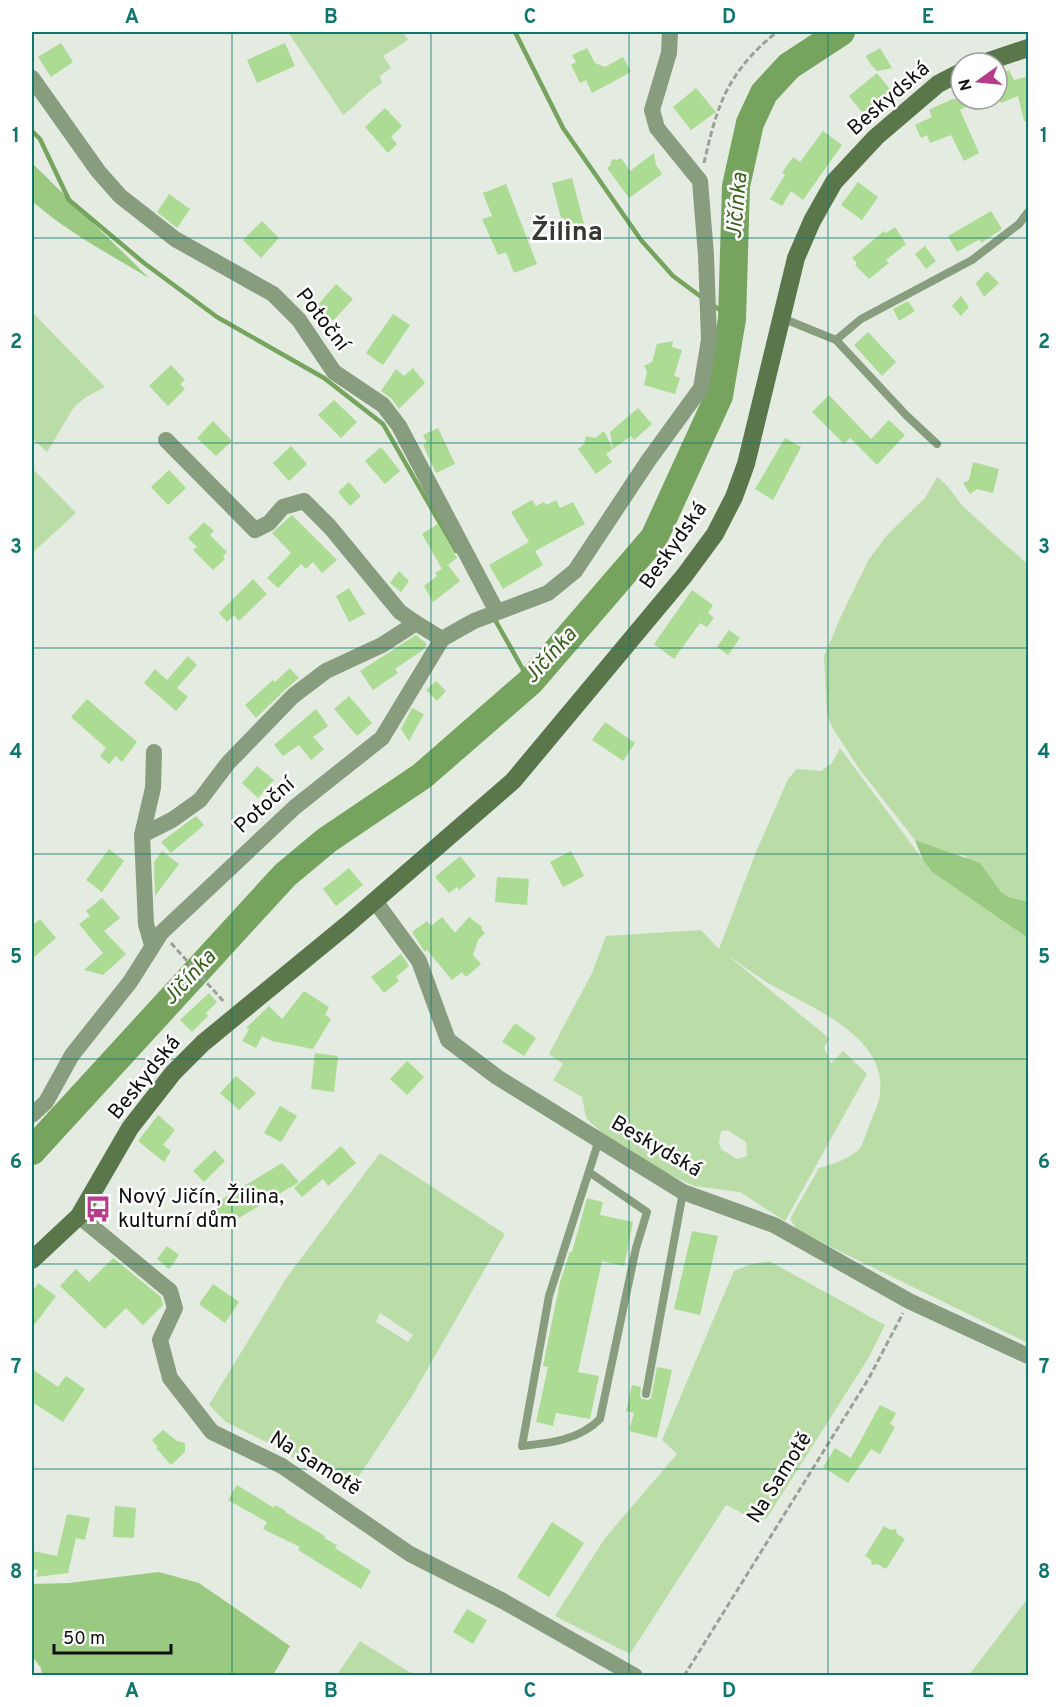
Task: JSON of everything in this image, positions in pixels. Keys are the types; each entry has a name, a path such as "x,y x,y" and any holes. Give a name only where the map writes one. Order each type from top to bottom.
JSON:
{"street":[{"path":"670,32 669,53 653,100 653,120 700,181"},
{"path":"1009,55 1029,48"},
{"name":"Potoční","path":"32,78 98,171 120,196 175,239 273,294 299,320 334,372 383,405 399,426 497,612"},
{"name":"Beskydská","path":"32,1260 79,1216 130,1128 173,1073 203,1043 375,901 513,781 684,576 715,534 734,497 746,464 796,258 812,221 834,182 876,137 939,84 949,79"},
{"name":"Potoční","path":"32,1115 46,1101 72,1055 130,982 161,933 295,807 382,738 442,639 474,621 548,593 574,571 648,461 701,388 709,340 706,255 700,181"},
{"path":"166,440 255,530 268,523 283,507 304,501 330,526 400,612 442,639"},
{"path":"142,835 172,820 200,800 228,763 292,696 326,671 382,645 416,623"},
{"path":"152,945 147,924 142,835 145,814 153,788 154,752"},
{"name":"Beskydská","path":"375,901 419,961 448,1040 497,1077 683,1191 774,1225 909,1301 1029,1356"},
{"name":"Na Samotě","path":"79,1216 170,1291 175,1308 160,1340 170,1378 212,1432 282,1466 410,1554 503,1601 635,1676"}],"lane":[{"path":"836,340 861,319 972,260 1019,224 1029,212"},
{"path":"782,318 836,340 906,415 937,444"},
{"path":"589,1172 647,1212 636,1248 600,1419 590,1430 555,1442 522,1446 549,1296 599,1140"},
{"path":"646,1394 683,1191"}],"path":[{"path":"700,181 711,133 730,83 763,43 777,32"},
{"path":"184,956 236,1016"},
{"name":"Na Samotě","path":"684,1676 869,1378 909,1301"}],"green space":[{"path":"288,32 403,32 408,40 383,56 391,68 380,76 382,83 343,115"},
{"path":"32,163 149,278 74,233 32,201"},
{"path":"32,312 105,387 86,397 74,407 47,452 32,438"},
{"path":"32,468 76,513 32,553"},
{"path":"937,477 965,508 1028,564 1028,902 1009,897 1001,892 965,856 915,840 860,770 832,727 827,714 824,656 842,614 869,559 888,534 925,498"},
{"path":"840,748 932,872 1028,938 1028,1343 798,1231 790,1219 819,1168 847,1158 862,1145 880,1093 879,1072 870,1053 856,1037 837,1022 771,984 727,955 829,1038 824,1048 831,1063 843,1051 867,1074 785,1221 740,1192 695,1186 619,1149 586,1118 582,1097 553,1080 563,1064 549,1054 592,973 606,936 701,930 719,949 756,852 788,779 797,769 821,771 832,763","holes":["727,1130 746,1142 747,1156 737,1159 721,1149 719,1142 721,1131"]},
{"path":"915,840 980,863 1001,892 1009,897 1028,902 1028,938 932,872 923,860"},
{"path":"380,1153 505,1234 412,1396 353,1485 335,1485 278,1448 226,1422 209,1405 287,1277","holes":["380,1313 413,1335 408,1342 376,1322"]},
{"path":"769,1261 885,1325 869,1357 767,1518 762,1520 751,1518 726,1505 630,1654 555,1616 605,1538 677,1454 662,1440 734,1271"},
{"path":"159,1572 199,1583 290,1646 273,1675 42,1675 41,1668 32,1656 32,1584 69,1583"},
{"path":"1028,1598 1028,1675 969,1675"},
{"path":"360,1641 414,1675 337,1675"}],"building":[{"path":"61,43 73,62 51,77 38,57"},
{"path":"285,43 295,66 257,83 247,60"},
{"path":"587,48 595,63 605,67 623,57 631,72 592,93 586,80 580,83 571,65 576,62 572,55"},
{"path":"880,48 892,68 877,71 871,65 866,56"},
{"path":"1009,70 1014,80 1029,76 1029,121 1024,121 1018,96 1009,100"},
{"path":"877,73 897,98 869,121 849,96"},
{"path":"696,88 716,112 691,130 673,107"},
{"path":"949,100 949,111 960,111 979,153 964,161 951,135 930,143 927,135 921,138 915,125 932,117 929,110"},
{"path":"385,108 402,126 391,137 397,144 388,153 365,127"},
{"path":"823,131 842,145 803,200 791,191 782,206 770,199 785,175 782,173 793,157 800,162"},
{"path":"654,153 656,165 662,174 629,198 607,168 612,159 621,158 630,171"},
{"path":"572,178 584,224 564,230 552,183"},
{"path":"858,182 878,197 862,220 841,205"},
{"path":"506,184 537,264 514,273 506,252 498,255 482,219 492,216 483,193"},
{"path":"169,194 190,209 177,228 157,212"},
{"path":"991,211 1002,229 981,243 980,239 957,252 948,236"},
{"path":"262,221 279,238 261,258 243,240"},
{"path":"895,227 906,244 886,260 889,263 869,279 855,265 857,263 852,258 884,231 886,233"},
{"path":"925,246 936,261 926,269 915,254"},
{"path":"987,271 999,283 984,297 976,283"},
{"path":"336,284 353,299 333,321 317,306"},
{"path":"961,296 969,307 961,316 952,306"},
{"path":"908,301 915,311 899,321 893,309"},
{"path":"393,314 410,325 383,365 366,353"},
{"path":"868,332 896,362 882,376 854,345"},
{"path":"673,341 672,347 682,350 674,376 680,378 675,394 644,385 647,372 644,366 652,362 657,344"},
{"path":"171,365 185,380 180,384 185,389 168,406 149,386"},
{"path":"413,368 425,383 399,409 391,398 381,391 396,369 404,376"},
{"path":"829,395 871,439 889,420 905,435 877,465 850,438 844,444 812,412"},
{"path":"334,400 357,422 341,438 318,415"},
{"path":"638,408 652,424 634,440 631,436 613,449 610,432"},
{"path":"213,421 232,441 216,456 197,438"},
{"path":"438,428 455,464 436,473 423,445 427,443 423,435"},
{"path":"604,431 613,449 606,454 612,462 596,474 578,449 584,444 586,436 595,438"},
{"path":"785,438 801,447 773,500 755,489"},
{"path":"291,446 307,464 289,481 273,463"},
{"path":"381,447 400,471 385,484 365,461"},
{"path":"973,462 999,469 993,493 977,489 970,494 963,483 969,480"},
{"path":"169,470 186,488 168,505 151,487"},
{"path":"349,482 361,496 350,506 338,492"},
{"path":"532,500 536,506 544,502 546,505 556,500 560,508 573,502 585,524 535,551 543,565 503,589 489,565 529,542 511,512"},
{"path":"292,515 337,560 322,573 313,562 306,569 301,564 278,588 267,578 291,553 272,533"},
{"path":"204,522 214,531 210,535 227,552 223,556 225,559 213,570 193,550 197,547 188,538"},
{"path":"438,524 457,558 442,569 422,534"},
{"path":"448,565 460,581 433,602 424,586 437,576 435,573"},
{"path":"399,571 409,581 401,592 390,583"},
{"path":"253,579 267,594 239,621 234,615 227,622 219,613"},
{"path":"349,588 365,614 349,622 336,596"},
{"path":"692,590 713,605 708,613 714,618 707,627 700,623 674,659 654,644"},
{"path":"729,630 740,638 728,655 717,647"},
{"path":"416,635 427,644 423,650 395,669 398,673 373,690 360,671"},
{"path":"188,656 197,665 177,688 188,697 176,711 144,683 155,669 167,680"},
{"path":"290,668 299,678 256,718 245,705"},
{"path":"436,681 446,691 437,701 426,690"},
{"path":"349,696 372,723 357,736 334,709"},
{"path":"87,699 137,742 122,762 116,756 109,764 100,756 106,748 71,717"},
{"path":"412,708 424,714 409,741 401,729"},
{"path":"316,709 328,726 313,737 324,749 311,760 299,745 283,756 274,745"},
{"path":"605,722 635,743 623,761 592,740"},
{"path":"257,766 274,780 258,798 242,783"},
{"path":"196,816 204,825 171,853 161,842"},
{"path":"109,849 124,861 102,892 86,880"},
{"path":"162,851 179,864 155,896 154,862"},
{"path":"571,851 584,876 563,887 550,862"},
{"path":"460,856 476,876 459,890 457,887 449,893 435,877"},
{"path":"349,868 363,885 336,906 323,889"},
{"path":"497,877 529,879 527,905 495,902"},
{"path":"102,898 120,918 104,931 126,954 103,975 84,970 103,953 79,924 90,916 86,911"},
{"path":"442,917 455,933 469,917 482,927 485,933 478,940 473,955 481,964 466,977 462,972 452,980 427,950 425,952 412,932 427,921 431,926"},
{"path":"40,919 56,938 32,959 32,926"},
{"path":"401,954 409,966 396,977 399,981 384,993 371,977"},
{"path":"304,991 329,1007 325,1015 331,1019 313,1049 272,1041 262,1036 256,1048 242,1041 249,1029 246,1028 269,1006 282,1019"},
{"path":"209,993 217,1002 206,1013 208,1016 192,1032 180,1020"},
{"path":"515,1023 536,1038 524,1056 502,1042"},
{"path":"315,1053 338,1056 334,1092 311,1089"},
{"path":"407,1061 424,1077 407,1095 390,1079"},
{"path":"236,1076 256,1093 239,1110 220,1093"},
{"path":"280,1106 297,1116 281,1142 264,1133"},
{"path":"158,1115 175,1130 163,1145 171,1151 164,1162 138,1141"},
{"path":"341,1146 356,1163 328,1186 323,1179 302,1197 294,1188"},
{"path":"215,1150 225,1161 204,1182 193,1171"},
{"path":"282,1163 299,1182 239,1218 237,1215 222,1231 208,1218 223,1202 221,1200"},
{"path":"587,1198 603,1202 600,1215 633,1222 624,1266 602,1261 578,1372 599,1376 590,1419 556,1413 553,1426 536,1422 548,1367 543,1366 560,1282 570,1252 572,1252"},
{"path":"692,1231 718,1236 700,1315 674,1309"},
{"path":"167,1246 179,1255 169,1269 157,1259"},
{"path":"113,1258 161,1297 163,1305 143,1325 126,1308 105,1329 60,1286 76,1269 89,1282"},
{"path":"38,1283 56,1296 32,1328 32,1292"},
{"path":"213,1284 239,1302 225,1323 199,1304"},
{"path":"657,1367 672,1370 657,1438 629,1431 634,1413 626,1411 632,1385 641,1387 642,1399 651,1398"},
{"path":"32,1369 58,1387 66,1376 85,1389 63,1422 32,1402"},
{"path":"880,1405 896,1413 890,1424 895,1427 880,1454 871,1449 848,1483 823,1467 835,1448 851,1458"},
{"path":"163,1430 177,1441 185,1443 185,1452 171,1465 152,1440"},
{"path":"237,1485 274,1508 275,1505 286,1511 325,1536 324,1538 337,1545 335,1548 371,1571 361,1589 298,1550 300,1547 263,1529 267,1522 228,1500"},
{"path":"115,1506 136,1508 134,1538 113,1537"},
{"path":"67,1514 90,1518 85,1540 76,1538 68,1573 36,1577 38,1570 32,1569 32,1551 57,1556"},
{"path":"552,1522 584,1543 549,1597 517,1577"},
{"path":"884,1526 890,1530 896,1529 897,1534 905,1539 886,1569 877,1564 872,1565 871,1560 865,1556"},
{"path":"467,1609 487,1620 473,1644 453,1632"}],"waterway":[{"path":"515,32 563,128 641,240 673,276 704,299"},
{"name":"Jičínka","path":"32,1151 285,875 327,840 422,776 530,682 654,538 719,396 732,319 736,186 750,123 764,93 789,66 841,32"},
{"path":"32,131 40,139 69,200 144,263 217,317 324,378 383,424 456,551"},
{"path":"713,305 732,319"},
{"path":"494,618 530,682"}],"place":[{"name":"Nový Jičín, Žilina, kulturní dům","path":"98,1209"}],"district":[{"name":"Žilina","path":"567,233"}]}
